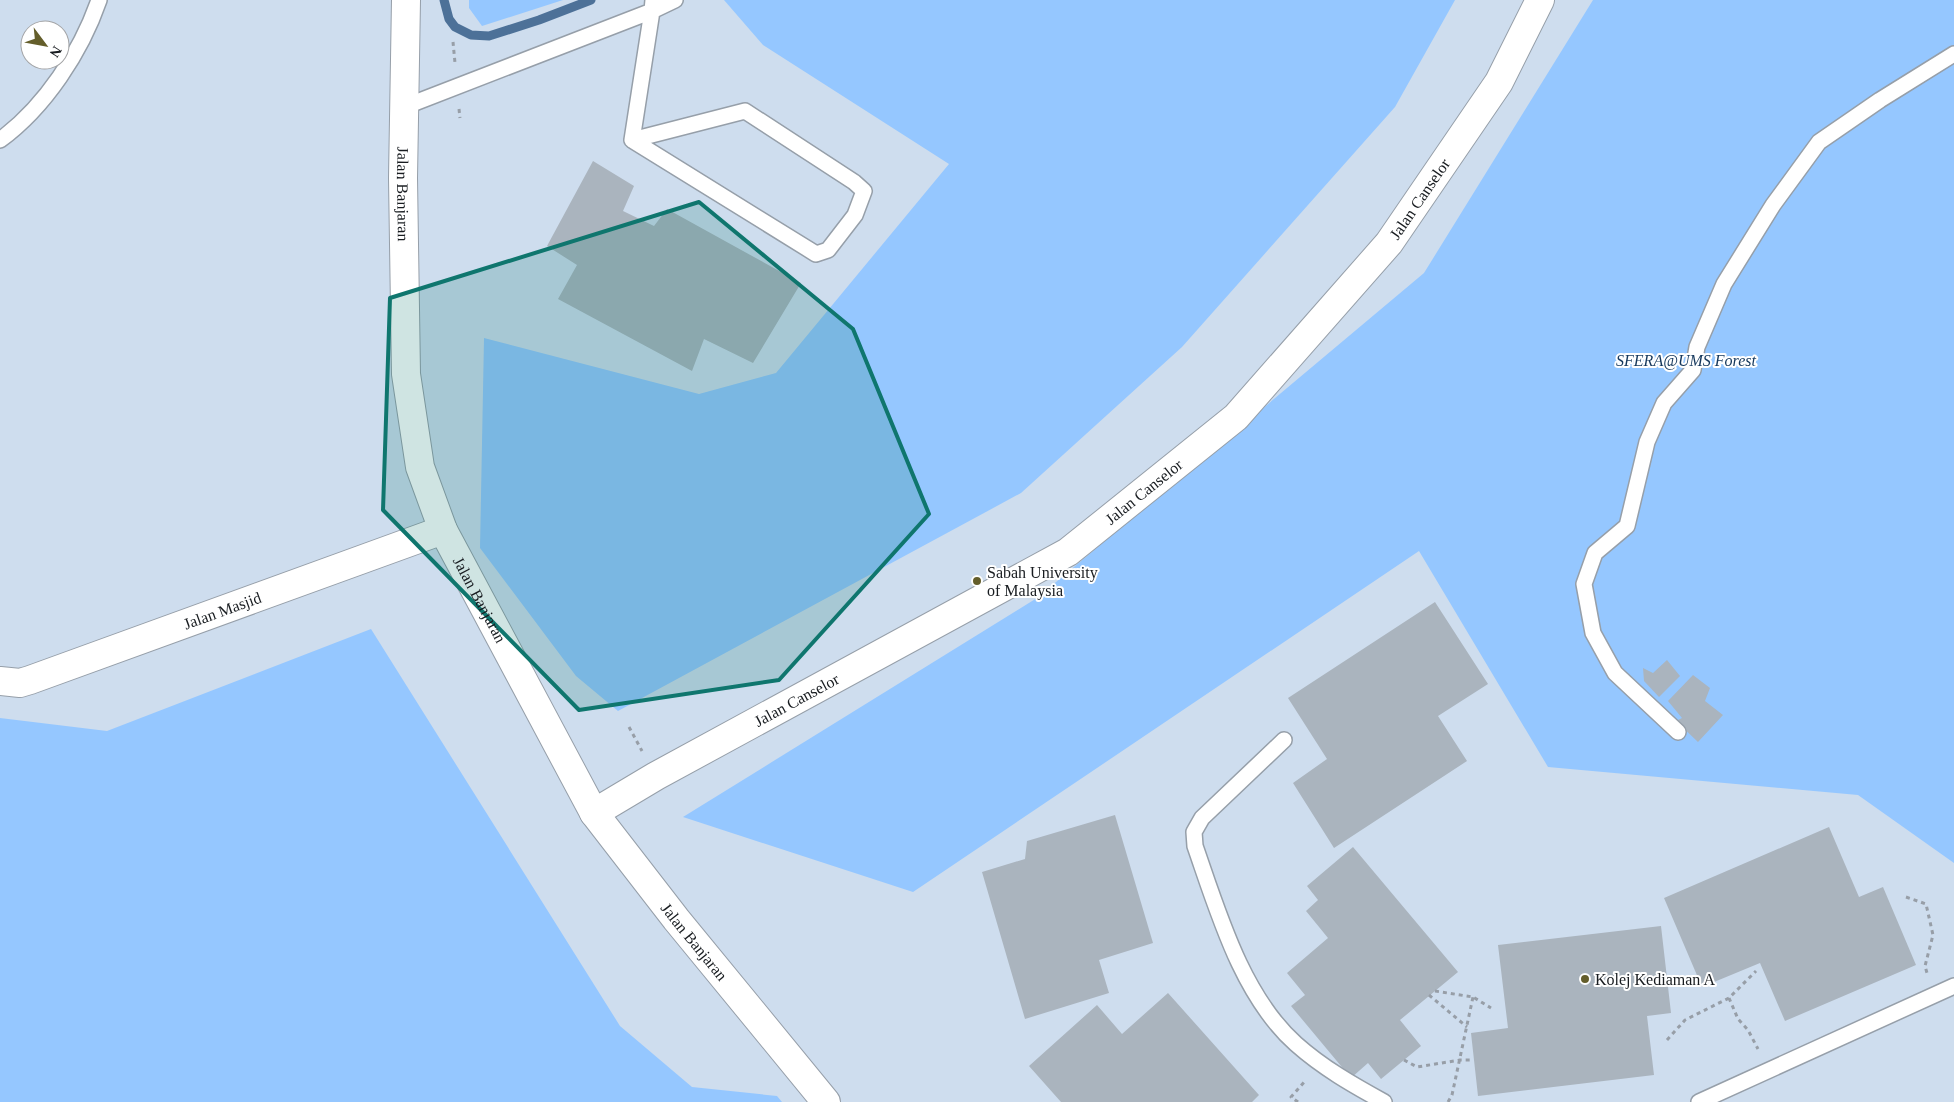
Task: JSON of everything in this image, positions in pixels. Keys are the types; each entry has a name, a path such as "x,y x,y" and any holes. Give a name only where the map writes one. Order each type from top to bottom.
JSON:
{"street":[{"name":"Jalan Banjaran","path":"406,0 404,107 406,374 420,467 443,530 594,813 676,920 826,1102"},
{"name":"Jalan Canselor","path":"594,813 656,776 1068,552 1236,418 1389,243 1499,82 1540,0"},
{"name":"Jalan Masjid","path":"0,681 20,683 30,680 443,530"}],"lane":[{"path":"0,140 18,126 62,74 93,18 100,0"},
{"path":"404,107 653,6 675,0"},
{"path":"632,140 653,6"},
{"path":"1678,732 1615,673 1593,633 1584,584 1595,553 1626,526 1647,442 1664,403 1693,370 1697,347 1724,284 1773,204 1819,142 1880,100 1954,54"},
{"path":"745,112 854,182 864,191 855,215 828,250 816,254 632,140 745,112"},
{"path":"1284,740 1202,818 1194,832 1195,846 1247,980 1269,1014 1294,1042 1336,1076 1384,1102"},
{"path":"1699,1102 1954,986"}],"path":[{"path":"1906,898 1926,904 1933,935 1925,966 1936,994"},
{"path":"1667,1040 1685,1020 1729,998 1756,971"},
{"path":"1435,991 1473,997 1492,1008"},
{"path":"1429,995 1467,1027"},
{"path":"1448,1102 1452,1095 1473,997"},
{"path":"1729,998 1738,1019 1748,1030 1770,1071"},
{"path":"1404,1060 1417,1067 1470,1060"},
{"path":"1298,1102 1291,1097 1318,1062"}],"highlighted area":[{"path":"699,202 853,329 929,514 779,680 579,710 383,510 390,298"}],"shaded area":[{"name":"Sabah University of Malaysia","path":"0,0 1954,0 1954,1102 0,1102"}],"green space":[{"path":"469,0 563,0 482,26 469,8"},
{"path":"724,0 1455,0 1395,107 1182,347 1021,493 618,711 576,676 480,548 484,338 699,394 776,373 949,164 763,45"},
{"name":"SFERA@UMS Forest","path":"1593,0 1954,0 1954,863 1858,795 1548,767 1419,551 913,892 683,817 1037,598 1424,273"},
{"path":"371,629 620,1026 692,1087 777,1096 782,1102 0,1102 0,718 107,731"}],"building":[{"path":"593,161 634,186 623,211 654,226 667,209 801,283 753,363 704,339 692,371 558,299 577,265 547,246"},
{"path":"1435,602 1488,684 1438,716 1467,761 1334,848 1293,783 1327,759 1288,698"},
{"path":"1667,660 1680,676 1659,697 1644,681 1643,668 1653,673"},
{"path":"1693,675 1710,688 1705,701 1723,715 1698,742 1676,721 1682,718 1668,701"},
{"path":"1115,815 1153,943 1099,960 1109,993 1025,1019 982,872 1025,859 1027,841"},
{"path":"1829,827 1859,897 1883,887 1916,965 1785,1021 1760,963 1702,987 1664,898"},
{"path":"1353,847 1458,972 1400,1020 1421,1046 1381,1079 1368,1063 1351,1078 1291,1006 1305,995 1287,973 1328,938 1306,911 1318,900 1307,886"},
{"name":"Kolej Kediaman A","path":"1661,926 1671,1013 1647,1016 1654,1075 1478,1096 1471,1033 1508,1028 1498,945"},
{"path":"1168,993 1259,1095 1252,1102 1061,1102 1029,1066 1097,1005 1122,1034"}],"waterway":[{"path":"444,0 449,19 455,27 471,35 489,36 539,20 591,0"}],"place":[{"name":"Sabah University of Malaysia","path":"977,581"},
{"name":"Kolej Kediaman A","path":"1585,979"}]}
